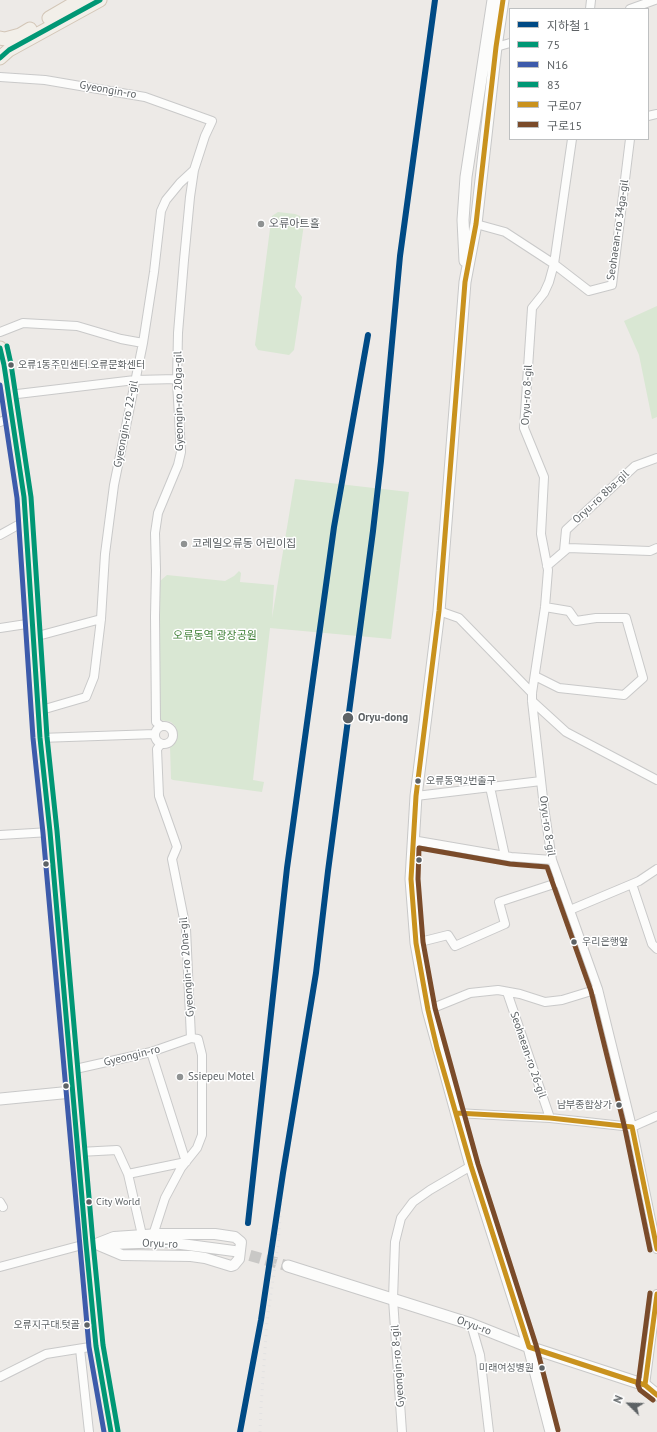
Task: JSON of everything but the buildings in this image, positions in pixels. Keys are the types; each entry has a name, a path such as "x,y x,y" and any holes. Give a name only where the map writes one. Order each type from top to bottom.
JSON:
{"main road":[{"path":"0,38 5,39 20,35 80,0"},
{"path":"0,58 9,50 100,0"},
{"path":"466,282 463,220 466,178 493,0"},
{"path":"503,0 496,47 476,224 466,282 439,611 416,796 412,840 411,879 416,943 428,1010 471,1166 529,1347 551,1432"},
{"path":"0,348 9,395 6,419 24,497 40,738 50,832 72,1092 91,1244 96,1346 111,1432"},
{"path":"0,1100 72,1092"},
{"name":"Oryu-ro","path":"288,1266 470,1324 529,1347 645,1385 657,1395"}],"street":[{"path":"634,8 650,4"},
{"path":"496,47 509,43"},
{"name":"Gyeongin-ro","path":"0,78 45,80 145,97 212,121"},
{"name":"Gyeongin-ro 20ga-gil","path":"161,726 156,722 156,570 154,533 158,513 178,466 181,452 177,379 178,333 183,268 194,170 205,136 212,121"},
{"name":"Oryu-ro 8-gil","path":"572,140 554,264 544,293 532,308 524,428 544,478 541,534 547,566 545,607 532,697 541,781 552,860 598,989 632,1127 657,1249"},
{"name":"Seohaean-ro 34ga-gil","path":"476,224 505,232 554,264 590,291 612,285 630,140"},
{"name":"Gyeongin-ro 22-gil","path":"38,711 86,697 94,677 101,619 105,554 113,493 143,343 154,272 161,211 166,200 180,183 194,170"},
{"path":"0,332 23,324 77,326 121,339 143,343"},
{"path":"9,395 135,380 177,379"},
{"name":"Oryu-ro 8ba-gil","path":"564,551 566,530 635,466 657,458"},
{"path":"0,535 26,520"},
{"path":"547,566 568,548 650,551 657,548"},
{"path":"535,676 559,688 624,695 643,678 626,618 596,618 576,621 569,611 545,607"},
{"path":"439,611 459,618 566,732 657,780"},
{"path":"34,637 101,619"},
{"path":"0,628 33,623"},
{"path":"161,726 170,728 173,732 173,737 170,742 166,744 161,744 156,740 155,734 157,729 161,726"},
{"path":"40,738 155,734"},
{"name":"Gyeongin-ro 20na-gil","path":"161,744 157,749 159,796 177,847 172,859 186,929 191,1038"},
{"path":"416,796 541,781"},
{"path":"490,787 505,856"},
{"path":"0,835 50,832"},
{"path":"412,840 505,856 552,860"},
{"path":"570,910 632,884 657,869"},
{"path":"416,943 448,935 455,946 505,924 499,902 560,882"},
{"path":"632,884 652,944 657,949"},
{"path":"428,1010 470,993 498,990 520,994 545,1002 562,1000 598,989"},
{"name":"Seohaean-ro 26-gil","path":"507,992 550,1118"},
{"path":"153,1235 165,1198 181,1168 197,1148 202,1135 202,1055 198,1039 191,1038"},
{"name":"Gyeongin-ro","path":"71,1070 151,1052 191,1038"},
{"path":"151,1052 186,1162"},
{"path":"456,1113 550,1118 632,1127 657,1116"},
{"path":"79,1152 116,1150 128,1174 142,1235"},
{"path":"128,1174 186,1162"},
{"name":"Gyeongin-ro 8-gil","path":"402,1432 394,1299 395,1242 401,1218 413,1202 430,1190 471,1166"},
{"path":"0,1266 114,1237 214,1234 235,1237 241,1242 239,1259 234,1265 231,1266 205,1258 191,1256 122,1255 91,1244"},
{"name":"Oryu-ro","path":"91,1244 166,1242 234,1251"},
{"path":"645,1385 657,1294"},
{"path":"470,1324 480,1355 489,1432"},
{"path":"0,1377 46,1354 96,1346"},
{"path":"80,1349 90,1432"}],"green space":[{"path":"278,212 300,216 304,224 295,287 302,297 294,350 289,355 258,350 255,345 271,221 272,216"},
{"path":"657,306 657,417 652,419 639,355 624,321"},
{"name":"오류동역 광장공원","path":"295,479 409,492 391,639 270,628 253,780 264,782 262,792 173,780 171,779 170,746 176,740 177,731 171,722 160,720 160,581 167,575 225,581 239,571 241,573 240,582 274,585 272,618"}],"tunnel":[{"path":"234,1251 288,1266"}],"railway":[{"path":"260,1432 267,1321 278,1245 283,1173"}],"metro line":[{"name":"1","path":"240,1432 261,1320 283,1173 316,973 373,531 400,256 435,0"},
{"name":"1","path":"248,1223 287,868 334,527 368,335"}],"transit line":[{"name":"75","path":"0,58 9,50 100,0"},
{"name":"구로07","path":"503,0 496,47 476,224 465,282 439,611 416,796 411,879 416,943 428,1010 437,1048 471,1166 529,1347 645,1385 657,1395"},
{"name":"83","path":"7,346 31,497 47,737 57,831 93,1243 103,1345 118,1431"},
{"name":"75","path":"0,348 4,365 24,497 40,738 50,832 86,1244 96,1346 111,1432"},
{"name":"N16","path":"0,385 17,498 33,738 43,833 89,1347 104,1432"},
{"name":"구로15","path":"558,1430 536,1345 478,1164 435,1008 423,942 418,879 419,848 510,864 547,867 591,991 625,1129 650,1250"},
{"name":"구로07","path":"456,1113 550,1118 632,1127 657,1249"},
{"name":"구로15","path":"650,1293 638,1385 640,1390 653,1400"},
{"name":"구로07","path":"645,1385 657,1294"}],"place":[{"name":"오류아트홀","path":"261,224"},
{"name":"오류1동주민센터.오류문화센터","path":"11,365"},
{"name":"코레일오류동 어린이집","path":"184,544"},
{"name":"Oryu-dong","path":"348,718"},
{"name":"오류동역2번출구","path":"418,781"},
{"name":"우리은행앞","path":"574,942"},
{"name":"Ssiepeu Motel","path":"180,1077"},
{"name":"남부종합상가","path":"619,1105"},
{"name":"City World","path":"89,1202"},
{"name":"오류지구대.텃골","path":"87,1325"},
{"name":"미래여성병원","path":"542,1368"}]}
